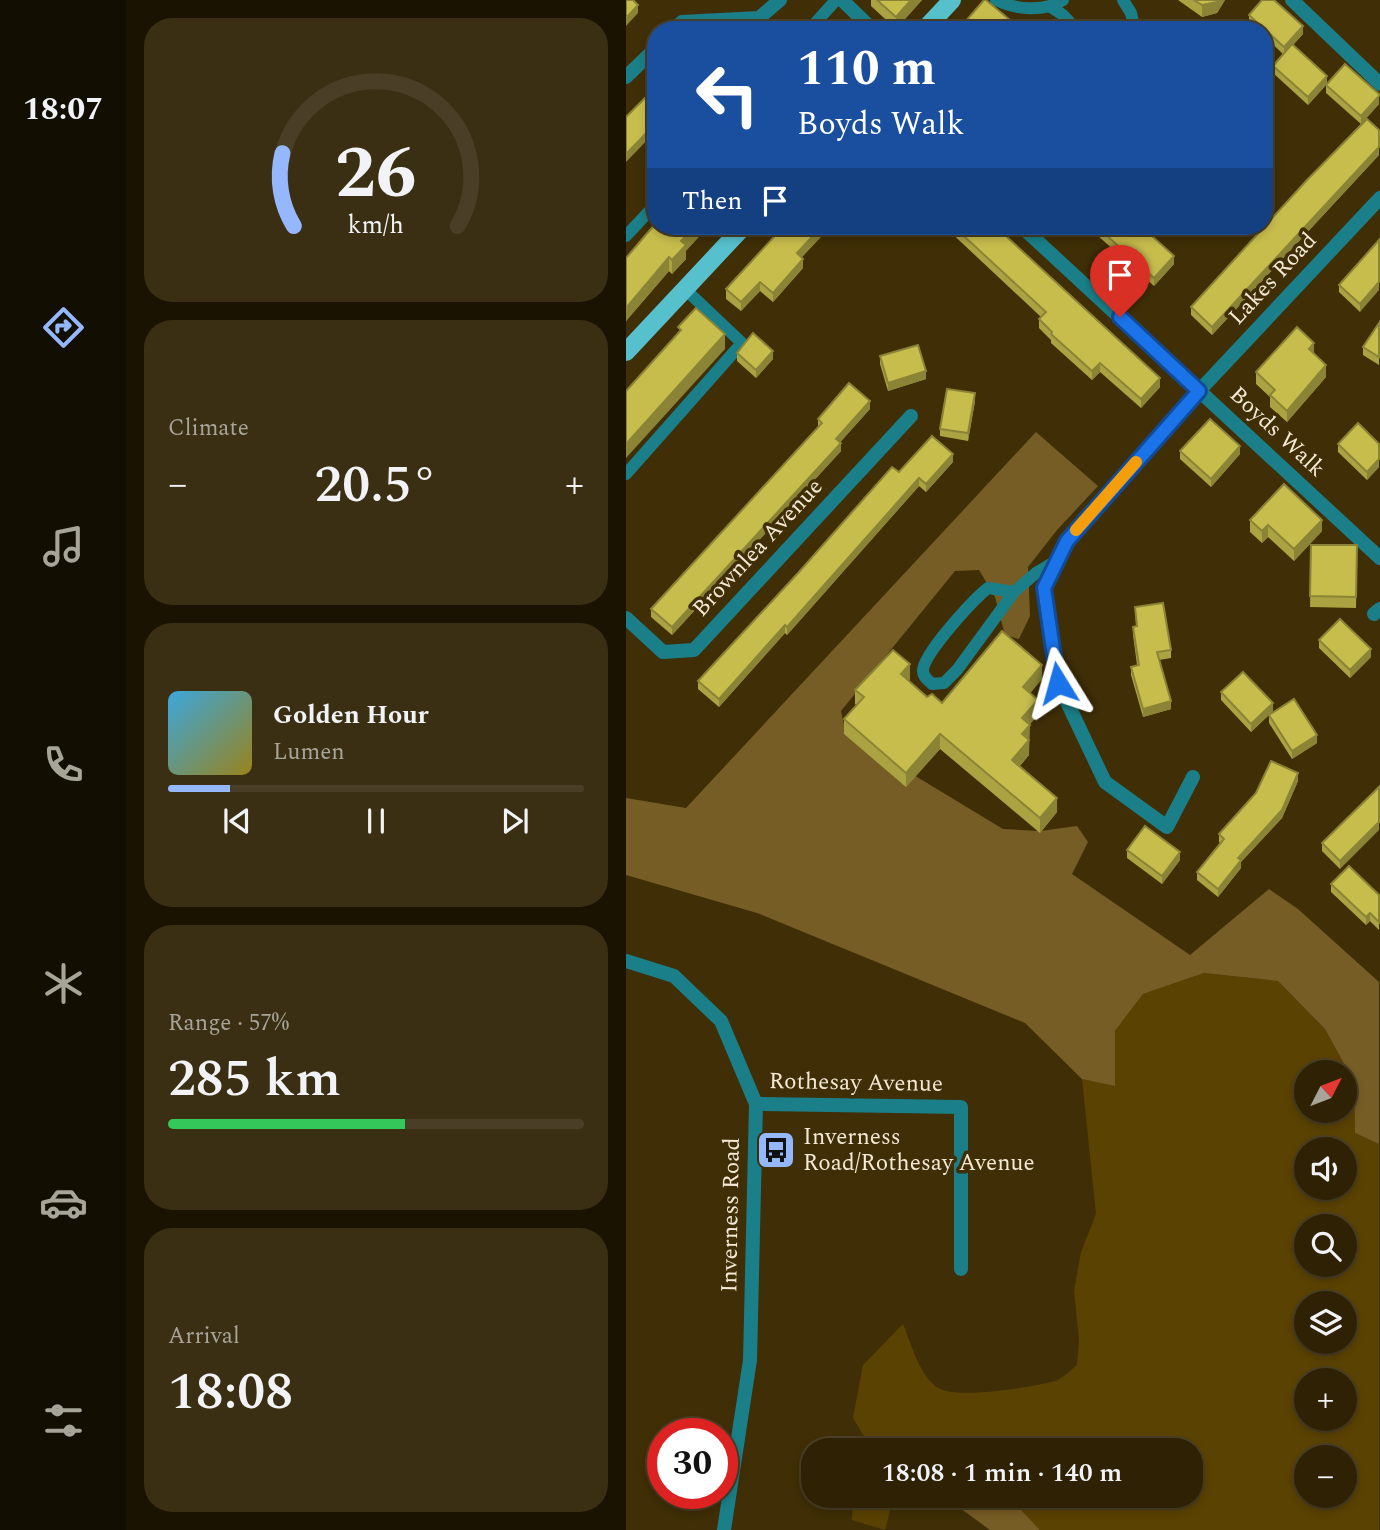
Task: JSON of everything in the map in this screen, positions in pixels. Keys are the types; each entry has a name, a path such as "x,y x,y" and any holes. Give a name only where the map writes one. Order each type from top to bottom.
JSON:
{"main road":[{"path":"932,21 952,0"},
{"path":"626,352 736,235"}],"street":[{"path":"701,21 758,18 780,0"},
{"path":"842,0 864,21"},
{"path":"1292,0 1380,83"},
{"path":"626,77 647,57"},
{"name":"Lakes Road","path":"1193,777 1167,827 1105,782 1058,683 1044,588 1067,541 1199,391 1380,198"},
{"name":"Boyds Walk","path":"1031,235 1380,558"},
{"name":"Brownlea Avenue","path":"626,618 663,652 694,650 911,416"},
{"name":"Inverness Road","path":"626,961 674,976 721,1021 756,1104 750,1360 724,1530"},
{"name":"Rothesay Avenue","path":"756,1104 961,1107 961,1269"}],"lane":[{"path":"817,21 836,0"},
{"path":"996,0 1016,6 1057,4 1069,21"},
{"path":"1123,0 1133,21"},
{"path":"626,236 647,214"},
{"path":"626,474 742,343 686,290"},
{"path":"1014,592 988,588 974,599 927,657 922,669 924,677 932,684 944,683 957,670 1014,592 1036,573 1058,560"}],"shaded area":[{"path":"1036,432 1098,486 1057,530 1028,567 1030,616 1019,639 1005,635 995,597 979,570 955,571 841,711 846,734 1003,829 1040,831 1077,826 1088,842 1072,874 1190,955 1269,889 1298,909 1379,982 1379,1144 1355,1133 1355,1124 1358,1124 1358,1060 1342,1060 1325,1029 1278,981 1204,973 1143,994 1115,1031 1115,1086 1082,1079 1025,1023 757,913 626,875 626,798 686,808"},
{"path":"1204,973 1278,981 1325,1029 1342,1060 1294,1060 1294,1124 1355,1124 1355,1133 1379,1144 1379,1530 1040,1530 1019,1508 1203,1508 1203,1438 865,1438 853,1418 863,1365 903,1324 922,1370 934,1385 951,1392 997,1391 1055,1381 1077,1365 1079,1340 1074,1291 1081,1252 1096,1214 1082,1079 1115,1085 1115,1031 1143,994"},
{"path":"852,1508 891,1508 885,1530 852,1520"},
{"path":"960,1508 1019,1508 1040,1530 990,1530"}],"building":[{"path":"626,0 633,0 638,5 626,18"},
{"path":"877,0 911,0 896,17"},
{"path":"984,0 1010,20 1009,21 966,21"},
{"path":"1194,0 1218,0 1202,5"},
{"path":"1262,0 1274,0 1303,26 1284,47 1273,37 1273,21 1256,21 1249,15"},
{"path":"1292,44 1327,76 1308,97 1273,66"},
{"path":"1345,64 1379,94 1361,116 1326,85"},
{"path":"647,96 647,132 626,154 626,117"},
{"path":"1367,119 1379,130 1379,147 1212,327 1191,307 1257,235 1273,235 1273,217"},
{"path":"647,234 687,235 681,241 686,245 672,260 669,257 626,308 626,258"},
{"path":"776,235 814,235 797,253 803,259 773,293 760,282 741,302 726,289"},
{"path":"963,235 1005,235 1160,378 1141,399 1100,363 1092,371 1051,334 1039,319 1046,312"},
{"path":"1106,235 1151,235 1174,256 1154,278"},
{"path":"1379,240 1379,282 1360,304 1339,285"},
{"path":"696,308 725,334 626,444 626,391 681,330 678,327"},
{"path":"1379,323 1379,357 1363,347"},
{"path":"1297,327 1314,343 1309,349 1326,365 1287,411 1270,395 1275,390 1256,372"},
{"path":"753,333 773,351 756,370 737,353"},
{"path":"918,345 926,371 888,383 880,356"},
{"path":"849,383 870,401 836,439 841,443 672,627 651,609 822,423 818,419"},
{"path":"947,389 975,393 968,433 940,429"},
{"path":"1210,419 1240,446 1211,479 1180,451"},
{"path":"1358,423 1379,444 1379,459 1367,472 1338,444"},
{"path":"932,436 953,454 926,484 919,478 787,627 785,625 719,699 698,681 892,467 899,472"},
{"path":"1284,484 1322,520 1294,549 1268,525 1262,531 1250,520"},
{"path":"1311,545 1357,545 1356,597 1310,596"},
{"path":"1163,603 1171,650 1157,652 1171,701 1143,709 1131,667 1139,665 1133,627 1137,626 1135,607"},
{"path":"1340,619 1371,649 1350,670 1319,640"},
{"path":"1002,631 1042,665 1023,687 1038,700 1022,718 1030,725 1022,734 1029,740 1012,760 1057,798 1040,818 940,734 906,773 844,719 864,697 855,690 893,650 910,664 901,674 927,697 932,694 942,703"},
{"path":"1243,672 1273,703 1251,724 1221,692"},
{"path":"1294,699 1317,735 1292,751 1269,715"},
{"path":"1271,761 1298,773 1282,810 1238,858 1241,860 1218,889 1197,872 1224,839 1219,834 1256,793"},
{"path":"1379,787 1379,822 1340,861 1322,843"},
{"path":"1145,826 1180,852 1162,876 1127,850"},
{"path":"1349,866 1379,895 1379,922 1370,913 1366,917 1331,884"}],"slow traffic":[{"path":"1076,530 1136,462"}],"place":[{"name":"Inverness Road/Rothesay Avenue","path":"776,1150"}],"route":[{"path":"1058,683 1044,588 1067,541 1199,391 1120,317"}]}
